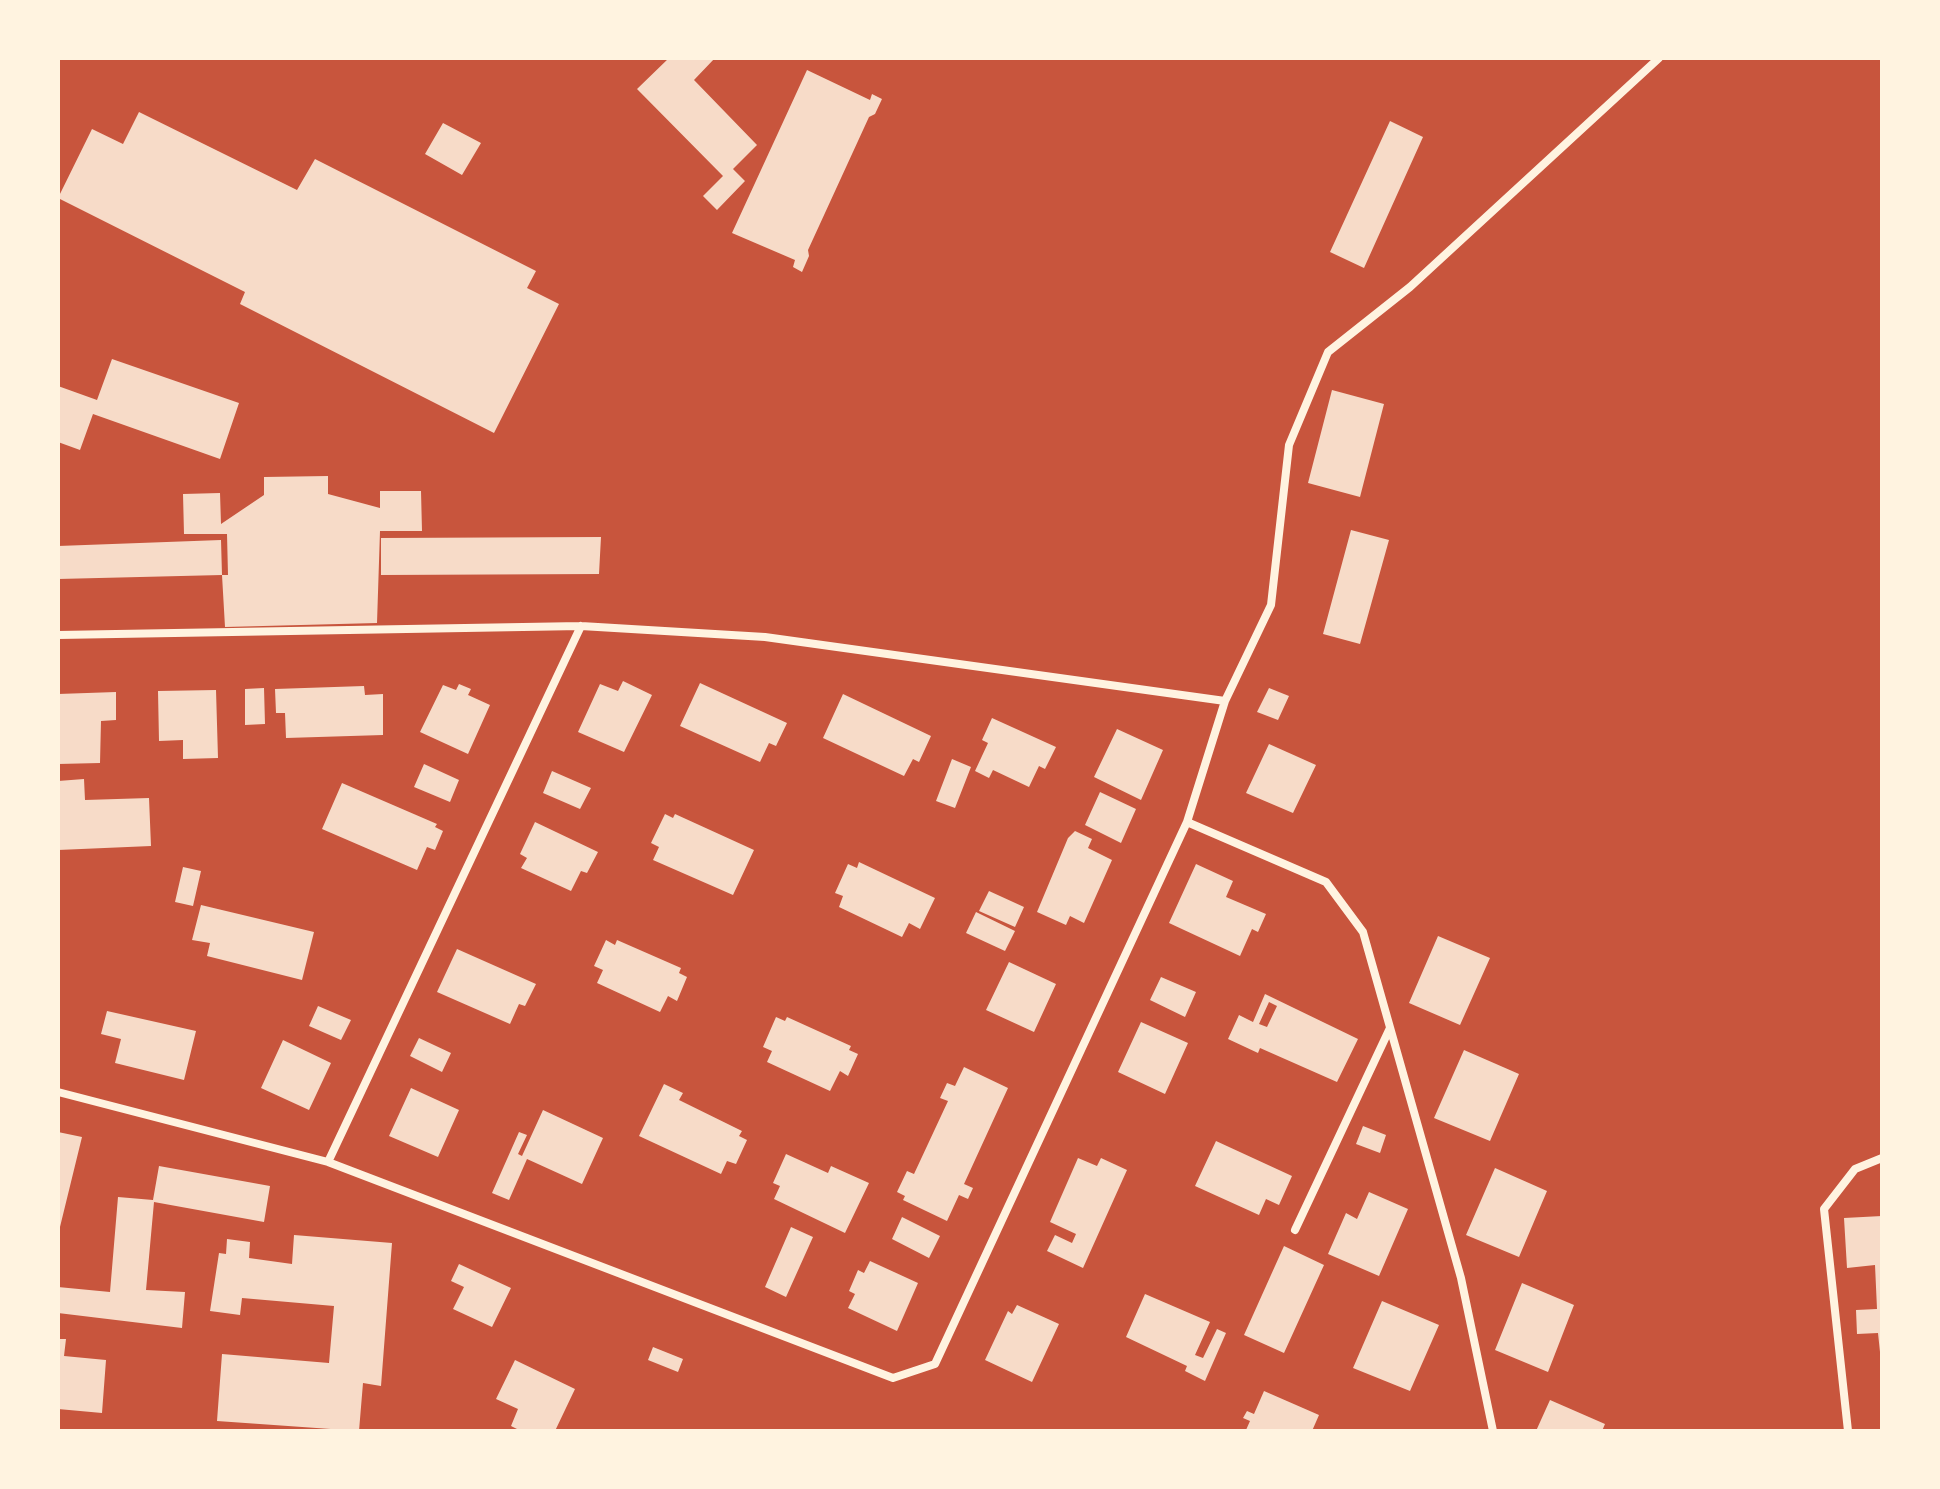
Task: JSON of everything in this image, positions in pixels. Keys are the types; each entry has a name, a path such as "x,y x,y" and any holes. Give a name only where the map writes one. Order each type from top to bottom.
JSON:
{"street":[{"path":"58,1092 328,1162 893,1378 935,1364 1187,822 1225,701 1271,605 1289,445 1328,352 1410,287 1659,58"},
{"path":"58,635 581,626 765,637 1225,701"},
{"path":"328,1162 581,626"},
{"path":"1187,822 1326,882 1363,932 1461,1278 1493,1431"},
{"path":"1295,1230 1390,1027"},
{"path":"1848,1431 1824,1209 1855,1169 1882,1158"}],"building":[{"path":"669,58 715,58 694,80 757,145 733,169 745,181 717,210 703,196 723,176 637,89"},
{"path":"807,70 870,100 872,94 882,99 875,114 869,117 808,250 809,256 802,272 793,267 795,260 732,233"},
{"path":"139,112 297,190 315,159 536,271 527,288 559,304 494,433 240,304 245,292 58,198 92,129 123,144"},
{"path":"1390,121 1423,137 1364,268 1330,252"},
{"path":"443,123 481,143 462,175 425,154"},
{"path":"112,359 239,403 220,459 93,414 80,450 58,442 58,386 97,400"},
{"path":"1332,390 1384,404 1360,497 1308,483"},
{"path":"328,476 328,494 380,508 380,491 421,491 422,531 380,531 377,623 225,627 222,575 228,575 227,534 184,534 183,494 220,493 221,524 264,495 264,477"},
{"path":"1351,530 1389,540 1360,644 1323,634"},
{"path":"601,537 599,574 381,575 381,538"},
{"path":"221,540 222,575 58,579 58,546"},
{"path":"623,681 652,695 624,752 578,732 600,684 618,691"},
{"path":"700,683 787,723 776,746 769,743 760,762 680,726"},
{"path":"459,684 471,689 468,695 490,705 468,754 420,732 443,685 456,690"},
{"path":"364,686 365,695 383,694 383,735 286,738 285,713 276,713 275,689"},
{"path":"264,688 265,724 245,725 245,689"},
{"path":"1269,688 1289,696 1278,720 1257,712"},
{"path":"216,690 218,758 183,759 183,740 159,741 158,691"},
{"path":"116,692 116,720 101,721 100,763 58,764 58,694"},
{"path":"843,694 931,736 919,762 913,759 904,776 823,738"},
{"path":"992,718 1056,747 1045,769 1039,766 1029,787 993,770 989,778 975,771 988,743 982,740"},
{"path":"1117,729 1163,750 1141,800 1094,777"},
{"path":"1269,744 1316,765 1293,813 1246,793"},
{"path":"952,759 971,767 955,808 936,801"},
{"path":"424,764 459,780 450,802 414,787"},
{"path":"552,771 591,788 580,809 543,793"},
{"path":"84,779 85,800 149,798 151,846 58,850 58,781"},
{"path":"342,783 437,824 435,827 443,831 435,850 427,847 417,870 322,829"},
{"path":"1100,792 1136,809 1121,843 1085,825"},
{"path":"665,814 673,818 675,814 754,850 733,895 653,860 659,847 651,843"},
{"path":"535,822 598,852 587,873 581,871 571,891 521,868 527,858 520,854"},
{"path":"1075,831 1092,839 1088,848 1112,860 1084,923 1070,916 1066,925 1037,912 1068,838"},
{"path":"859,862 935,898 920,929 909,923 902,937 839,907 843,896 835,893 848,864 857,868"},
{"path":"1196,864 1233,881 1226,897 1266,914 1258,932 1252,929 1240,956 1169,923"},
{"path":"183,867 201,871 193,906 175,902"},
{"path":"989,891 1024,907 1015,927 979,911"},
{"path":"201,905 314,932 302,980 207,956 210,943 192,940"},
{"path":"976,912 1015,931 1005,951 966,933"},
{"path":"1438,936 1490,958 1460,1025 1409,1003"},
{"path":"606,940 615,945 617,940 681,968 679,973 687,977 677,1001 668,996 660,1012 597,983 603,970 594,966"},
{"path":"457,949 536,984 525,1006 519,1004 510,1024 437,992"},
{"path":"1009,962 1056,984 1034,1032 986,1010"},
{"path":"1161,977 1196,992 1185,1017 1150,1000"},
{"path":"1265,994 1358,1039 1337,1082 1260,1048 1258,1053 1228,1039 1239,1015 1253,1022","holes":["1269,1002 1277,1006 1267,1027 1259,1024"]},
{"path":"318,1006 351,1020 341,1040 309,1026"},
{"path":"107,1011 196,1031 184,1080 115,1063 121,1039 101,1034"},
{"path":"776,1017 785,1021 787,1017 851,1046 849,1050 858,1054 848,1076 840,1071 830,1091 767,1062 772,1051 763,1047"},
{"path":"1141,1022 1188,1043 1165,1094 1118,1072"},
{"path":"419,1038 451,1053 442,1072 410,1056"},
{"path":"283,1040 331,1063 309,1110 261,1088"},
{"path":"1464,1050 1519,1074 1490,1141 1434,1118"},
{"path":"964,1067 1008,1088 964,1184 973,1188 968,1199 959,1195 947,1221 903,1200 905,1196 897,1192 907,1171 914,1174 948,1101 940,1098 947,1083 955,1086"},
{"path":"664,1084 683,1093 679,1100 742,1131 739,1136 747,1140 736,1164 727,1161 721,1174 639,1136"},
{"path":"411,1088 459,1110 438,1157 389,1136"},
{"path":"543,1110 603,1138 582,1184 527,1159 509,1200 492,1193 519,1132 527,1135 518,1154 522,1156"},
{"path":"1363,1126 1386,1135 1380,1153 1356,1144"},
{"path":"58,1132 82,1137 59,1231 58,1231"},
{"path":"1216,1141 1292,1176 1279,1205 1266,1199 1259,1215 1195,1186"},
{"path":"786,1154 828,1173 831,1166 869,1183 845,1233 774,1199 780,1186 773,1183"},
{"path":"1078,1158 1097,1166 1101,1158 1127,1170 1083,1268 1047,1251 1055,1235 1072,1243 1076,1234 1050,1222"},
{"path":"159,1166 270,1186 264,1222 154,1202 146,1290 185,1292 182,1328 58,1313 58,1287 110,1292 118,1197 153,1200"},
{"path":"1495,1168 1547,1191 1519,1257 1466,1235"},
{"path":"1369,1192 1408,1209 1379,1276 1328,1254 1346,1213 1357,1219"},
{"path":"1882,1216 1880,1352 1878,1333 1857,1334 1856,1310 1877,1309 1875,1265 1847,1268 1844,1218"},
{"path":"902,1217 940,1236 929,1258 892,1239"},
{"path":"791,1227 813,1237 786,1297 765,1287"},
{"path":"294,1235 392,1243 381,1386 363,1383 359,1431 217,1421 222,1354 329,1363 334,1306 242,1298 240,1315 210,1311 219,1253 226,1254 227,1239 250,1242 249,1258 292,1264"},
{"path":"1284,1246 1324,1265 1284,1353 1244,1335"},
{"path":"870,1261 918,1283 897,1331 848,1308 855,1294 849,1291 858,1270 864,1273"},
{"path":"459,1264 511,1288 492,1327 453,1309 464,1287 451,1281"},
{"path":"1522,1283 1574,1305 1548,1372 1495,1350"},
{"path":"1145,1294 1210,1322 1195,1355 1203,1358 1217,1329 1226,1333 1205,1381 1185,1371 1187,1366 1126,1337"},
{"path":"1382,1301 1439,1325 1410,1391 1353,1368"},
{"path":"1017,1305 1059,1324 1032,1382 985,1360 1008,1311 1012,1314"},
{"path":"58,1339 66,1339 64,1356 106,1360 102,1413 58,1409"},
{"path":"653,1347 683,1359 678,1372 648,1360"},
{"path":"515,1360 575,1389 555,1431 521,1431 511,1426 518,1409 496,1399"},
{"path":"1264,1391 1319,1415 1312,1431 1246,1430 1250,1421 1243,1418 1247,1411 1254,1414"},
{"path":"1550,1400 1605,1424 1602,1431 1536,1431"}]}
